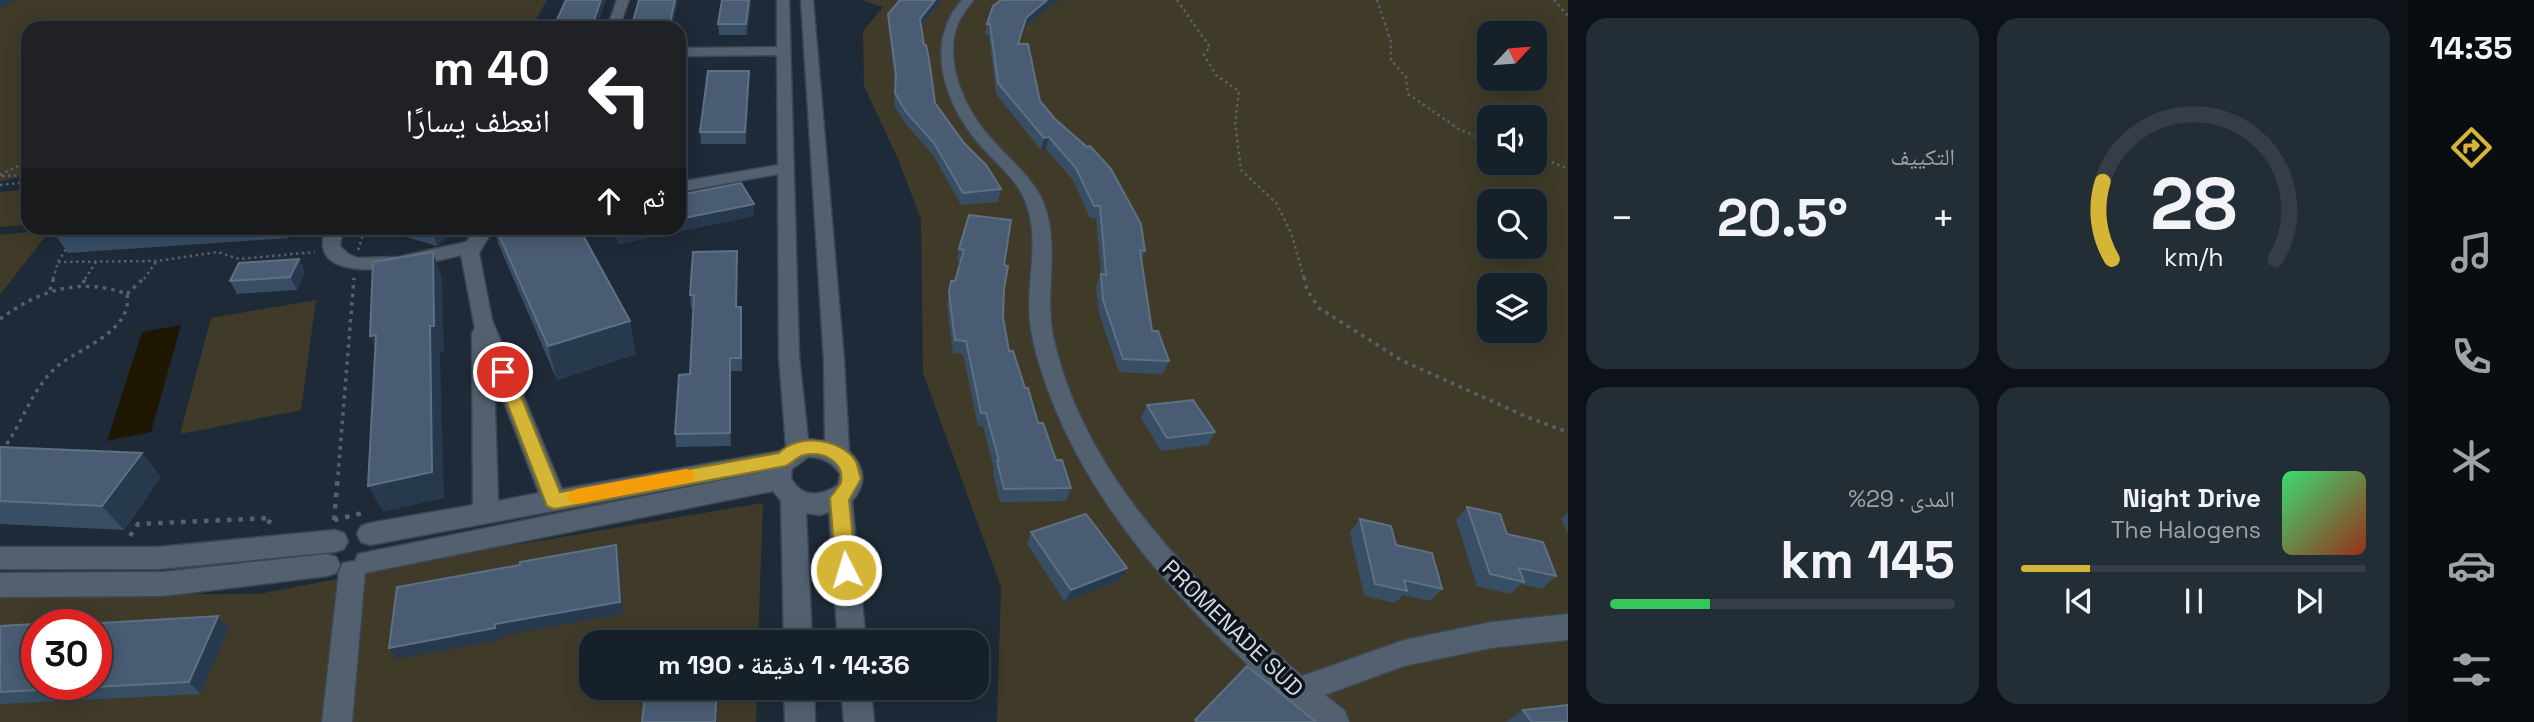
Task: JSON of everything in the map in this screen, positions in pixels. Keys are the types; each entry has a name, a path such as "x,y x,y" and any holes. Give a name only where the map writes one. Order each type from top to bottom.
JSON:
{"street":[{"path":"616,21 623,0"},
{"path":"783,0 789,472 797,630"},
{"path":"807,0 834,361 836,453"},
{"name":"PROMENADE SUD","path":"968,0 954,15 948,30 947,48 952,78 970,121 1023,183 1033,199 1039,217 1042,248 1038,302 1046,347 1086,446 1130,520 1161,560 1213,615 1334,722"},
{"path":"686,52 783,51"},
{"path":"686,186 787,168"},
{"path":"333,235 332,250 340,257 376,264 425,258 472,246"},
{"path":"481,235 472,246 470,261 482,320 554,501"},
{"path":"482,320 486,514"},
{"path":"0,585 163,584 340,547 789,472 821,447 836,453 848,464 852,479 840,498 816,505 789,472"},
{"path":"339,713 340,547 372,523 486,514 554,501 789,472"},
{"path":"840,498 851,630"},
{"path":"0,558 159,558 340,547 375,550 372,523"},
{"path":"1297,691 1404,653 1491,635 1568,627"},
{"path":"799,700 800,722"},
{"path":"857,700 859,722"}],"path":[{"path":"1177,0 1210,47 1204,55 1216,75 1239,91 1235,122 1241,170 1277,204 1292,235 1307,290 1319,308 1401,360 1527,417 1568,432"},
{"path":"1377,0 1391,42 1391,60 1406,77 1408,93 1459,129 1477,137"},
{"path":"1555,0 1568,16"},
{"path":"1547,160 1568,169"},
{"path":"0,176 21,165"},
{"path":"0,176 21,175"},
{"path":"0,185 21,183"},
{"path":"340,547 355,262 363,235"},
{"path":"50,290 58,262 75,237"},
{"path":"58,262 156,261 218,252 239,259 332,250"},
{"path":"0,453 12,440 34,392 52,371 117,325 128,308 128,293 144,279 156,261"},
{"path":"83,283 96,262"},
{"path":"0,319 27,299 50,290 83,283 113,287 128,293"},
{"path":"340,547 361,512 372,523"},
{"path":"128,539 138,524 271,518 266,530 277,529"}],"shaded area":[{"path":"0,0 547,0 535,21 21,21 21,176 0,182"},
{"path":"861,0 1568,0 1568,722 997,722 1001,587 923,373 921,219 898,159 864,86 863,31 883,7"},
{"path":"21,190 21,226 0,227 0,192"},
{"path":"0,235 46,235 0,295"},
{"path":"316,300 301,410 180,434 211,318"},
{"path":"181,325 151,432 107,441 142,332"},
{"path":"763,503 758,630 579,630 579,700 757,700 756,722 0,722 0,595 259,594 508,546"}],"building":[{"path":"566,0 601,0 594,21 556,21"},
{"path":"639,0 675,0 670,21 633,21"},
{"path":"722,0 749,0 746,24 718,24"},
{"path":"900,0 935,0 920,19 935,103 964,143 986,165 1001,189 963,193 934,143 906,112 895,93 896,74 888,14"},
{"path":"1001,0 1047,0 1026,18 1018,44 1028,44 1040,101 1055,119 1087,147 1090,146 1111,169 1141,224 1145,251 1140,250 1152,331 1158,331 1169,361 1123,359 1103,300 1101,274 1106,275 1100,206 1094,206 1076,168 1049,137 1044,138 998,83 990,24 987,24 993,6"},
{"path":"708,71 749,71 745,132 700,132"},
{"path":"741,183 754,204 686,218 686,194"},
{"path":"969,215 1011,220 1004,265 1008,266 1003,317 1009,351 1013,351 1038,423 1043,423 1056,460 1062,460 1071,488 1004,489 986,413 981,413 966,341 955,340 949,292 964,250 959,249"},
{"path":"499,235 583,235 630,321 548,346"},
{"path":"737,251 736,307 741,307 741,358 730,358 730,433 675,434 679,375 690,374 693,252"},
{"path":"433,252 434,326 430,326 432,472 368,486 376,335 370,336 373,262"},
{"path":"299,259 290,277 230,281 239,263"},
{"path":"1193,400 1215,432 1167,438 1147,405"},
{"path":"0,447 142,453 102,506 0,501"},
{"path":"1467,507 1500,514 1507,534 1543,542 1556,576 1519,568 1524,582 1490,574"},
{"path":"1086,514 1127,568 1071,590 1031,532"},
{"path":"1360,519 1391,526 1396,545 1432,553 1442,589 1404,580 1407,591 1375,584"},
{"path":"616,545 620,602 495,624 495,628 389,648 397,587"},
{"path":"218,616 189,682 112,686 112,622"},
{"path":"21,625 21,691 0,692 0,626"},
{"path":"653,629 721,629 721,630"},
{"path":"1247,666 1316,722 1197,722 1195,720"},
{"path":"645,700 716,700 715,722 642,722"},
{"path":"1568,705 1568,722 1532,722 1523,710"}],"slow traffic":[{"path":"577,497 686,476"}],"route":[{"path":"503,372 554,501 785,459 790,453 805,448 821,447 836,453 848,464 852,479 840,498 846,570"}]}
